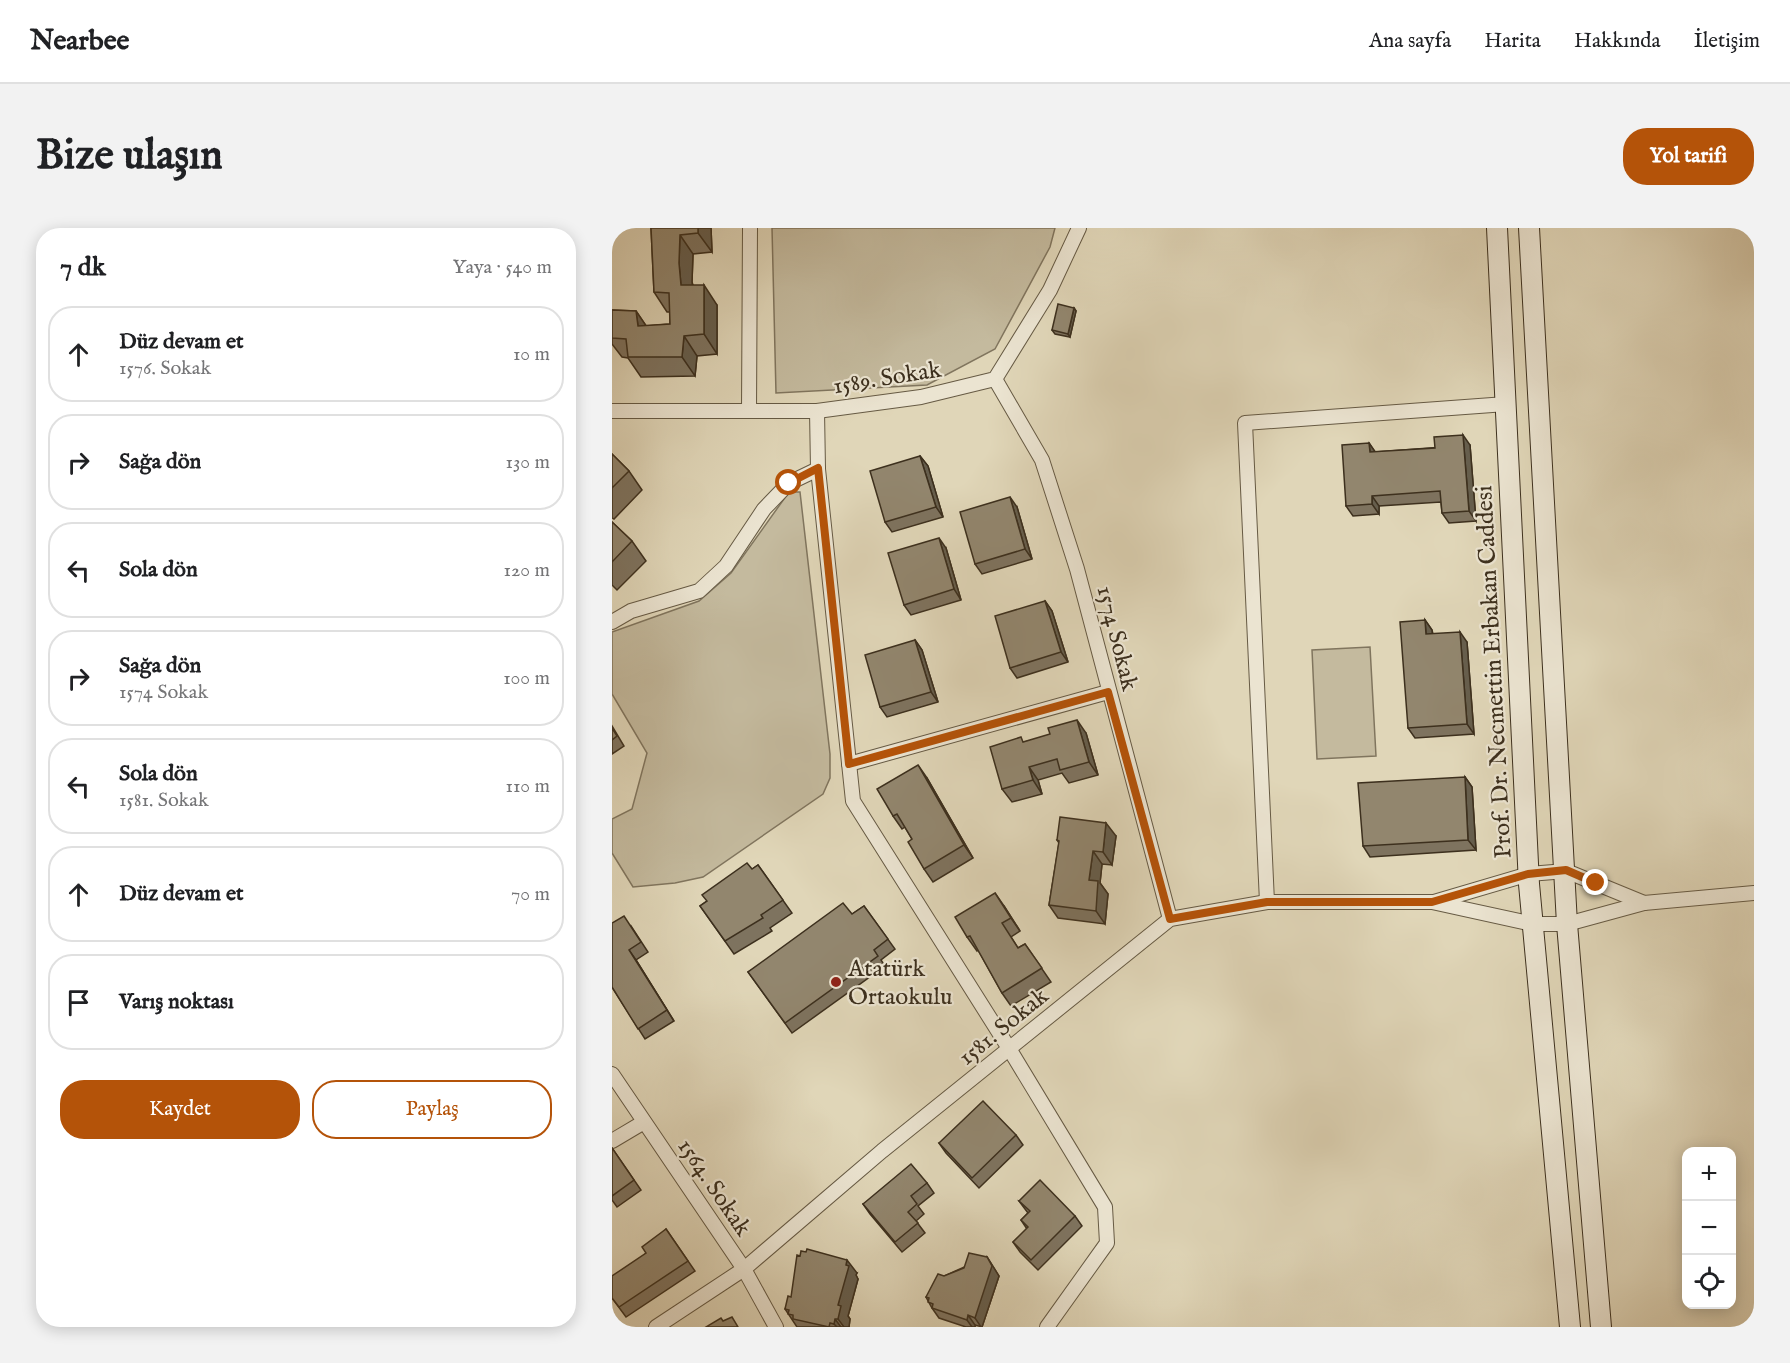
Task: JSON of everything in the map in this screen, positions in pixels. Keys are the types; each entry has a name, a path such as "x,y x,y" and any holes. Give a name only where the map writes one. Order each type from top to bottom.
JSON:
{"main road":[{"name":"Prof. Dr. Necmettin Erbakan Caddesi","path":"1497,228 1528,874 1570,1327"},
{"path":"1529,228 1568,924 1601,1327"}],"street":[{"path":"749,410 750,228"},
{"path":"995,379 1050,290 1079,228"},
{"name":"1589. Sokak","path":"612,411 817,411 921,398 995,379"},
{"name":"1574 Sokak","path":"995,379 1042,460 1077,569 1170,919"},
{"path":"1267,902 1245,423 1506,404"},
{"path":"817,411 818,468 853,801 1010,1050 1105,1207 1107,1243 1047,1327"},
{"path":"612,622 631,611 699,591 726,566 764,509 789,483 818,468"},
{"path":"849,764 1108,692"},
{"path":"1432,902 1528,874 1566,870 1644,903"},
{"path":"1432,902 1533,924 1568,924 1644,903 1754,893"},
{"name":"1581. Sokak","path":"656,1327 744,1269 882,1151 1170,919 1267,902 1432,902"},
{"name":"1564. Sokak","path":"612,1074 744,1269 776,1327"},
{"path":"612,1141 644,1122"}],"shaded area":[{"path":"772,228 1055,228 1050,247 995,349 927,385 776,393"},
{"path":"789,492 800,492 830,754 830,778 823,794 703,877 675,883 633,887 612,853 612,819 632,809 647,753 612,694 612,632 699,601 731,573"},
{"path":"1370,647 1376,756 1317,759 1312,650"}],"building":[{"path":"651,228 698,228 698,233 680,235 679,263 681,285 704,285 704,334 684,336 682,357 628,357 626,339 612,338 612,310 636,311 638,326 670,324 669,293 654,292"},
{"path":"1058,304 1074,308 1068,334 1052,330"},
{"path":"1463,435 1469,511 1442,513 1440,491 1372,496 1372,504 1346,506 1342,445 1369,443 1370,452 1435,448 1434,437"},
{"path":"612,454 629,471 612,488"},
{"path":"920,456 936,507 885,522 870,471"},
{"path":"1010,497 1025,549 975,564 960,512"},
{"path":"612,522 632,541 612,562"},
{"path":"939,538 954,589 904,605 888,553"},
{"path":"1045,601 1061,652 1010,668 995,616"},
{"path":"1425,620 1426,634 1460,632 1467,724 1408,728 1400,622"},
{"path":"915,640 931,692 880,707 865,655"},
{"path":"1077,720 1089,762 1060,770 1057,759 1029,767 1033,780 1002,789 990,747 1021,737 1023,742 1050,734 1048,728"},
{"path":"612,728 617,736 612,740"},
{"path":"918,765 964,845 924,869 908,842 912,839 897,814 893,816 877,789"},
{"path":"1465,777 1468,840 1363,846 1358,783"},
{"path":"1060,817 1106,823 1103,852 1093,851 1089,880 1098,881 1096,911 1049,905 1059,841 1057,840"},
{"path":"747,863 752,869 758,865 783,900 761,915 763,918 725,941 700,906 707,901 702,895"},
{"path":"995,893 1011,918 1002,923 1018,948 1025,944 1042,968 1002,993 970,936 967,937 955,917"},
{"path":"843,903 852,914 864,906 888,939 874,950 878,956 785,1023 748,972"},
{"path":"624,916 641,942 629,950 667,1010 638,1029 612,987 612,923"},
{"path":"983,1101 1016,1135 972,1178 939,1143"},
{"path":"612,1148 634,1180 612,1196"},
{"path":"911,1164 927,1183 911,1196 917,1204 908,1212 918,1223 895,1242 863,1204"},
{"path":"1040,1180 1075,1216 1031,1260 1013,1242 1028,1227 1021,1220 1030,1211 1019,1201"},
{"path":"666,1229 688,1261 619,1307 612,1298 612,1276 646,1253 642,1247"},
{"path":"807,1249 847,1260 846,1265 849,1266 838,1305 841,1306 838,1319 835,1319 834,1324 830,1323 829,1327 793,1319 793,1315 788,1314 789,1310 785,1309 788,1296 791,1297 797,1255 800,1256 801,1251 806,1252"},
{"path":"969,1253 987,1257 992,1266 975,1318 968,1315 967,1320 932,1308 933,1304 928,1302 929,1298 926,1297 938,1274 944,1276 964,1268"},
{"path":"732,1317 738,1327 706,1327 721,1318 723,1321"}],"place":[{"name":"Atatürk Ortaokulu","path":"836,982"}],"route":[{"path":"789,483 818,468 849,764 1108,692 1150,837 1170,919 1267,902 1432,902 1528,874 1566,870 1596,883"}]}
